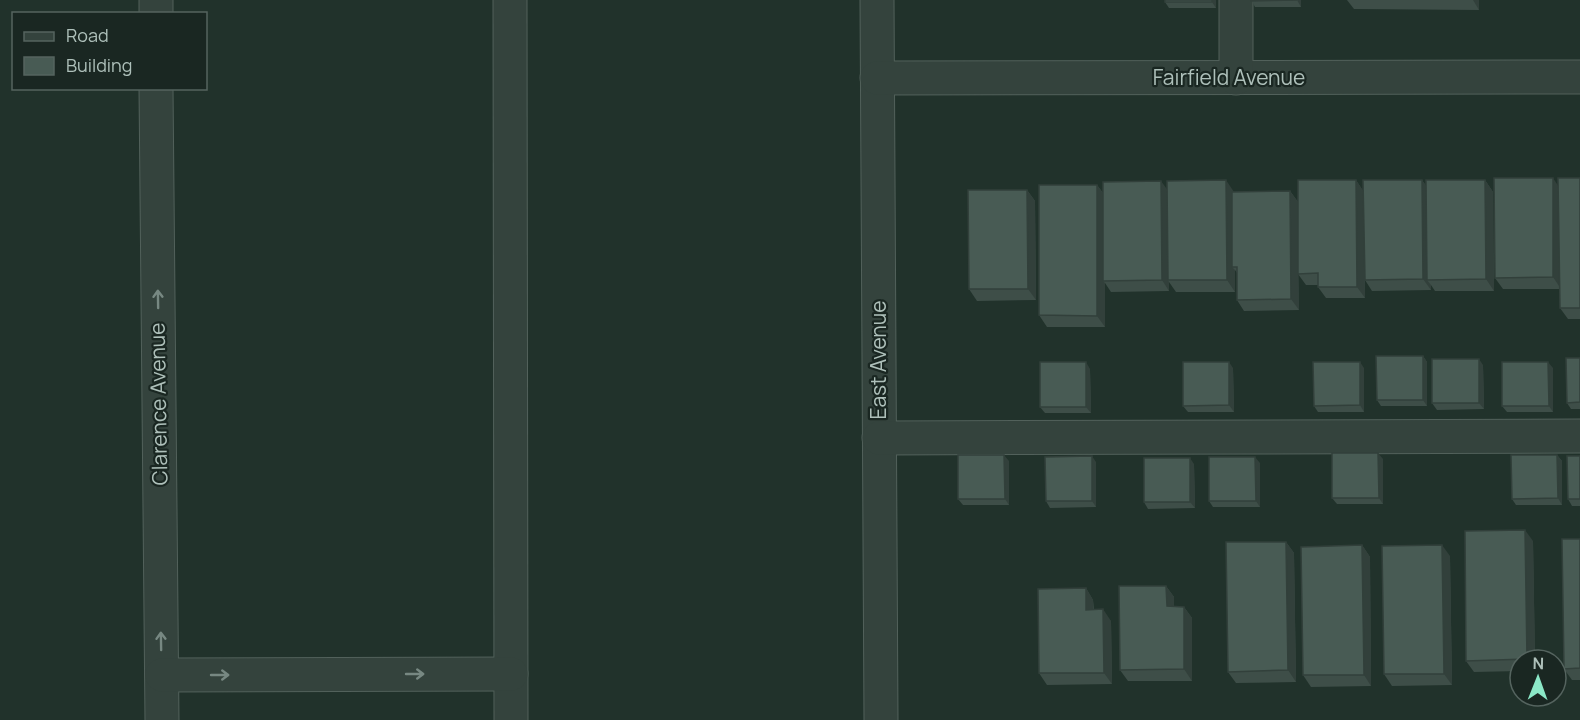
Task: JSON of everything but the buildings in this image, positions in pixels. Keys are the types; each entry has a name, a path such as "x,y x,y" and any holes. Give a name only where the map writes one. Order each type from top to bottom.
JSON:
{"street":[{"path":"510,0 511,720"},
{"name":"East Avenue","path":"877,0 881,720"},
{"path":"1236,0 1236,78"},
{"name":"Fairfield Avenue","path":"877,78 1580,77"},
{"name":"Clarence Avenue","path":"156,90 162,720"},
{"path":"879,438 1580,436"},
{"path":"162,675 511,674"}]}
